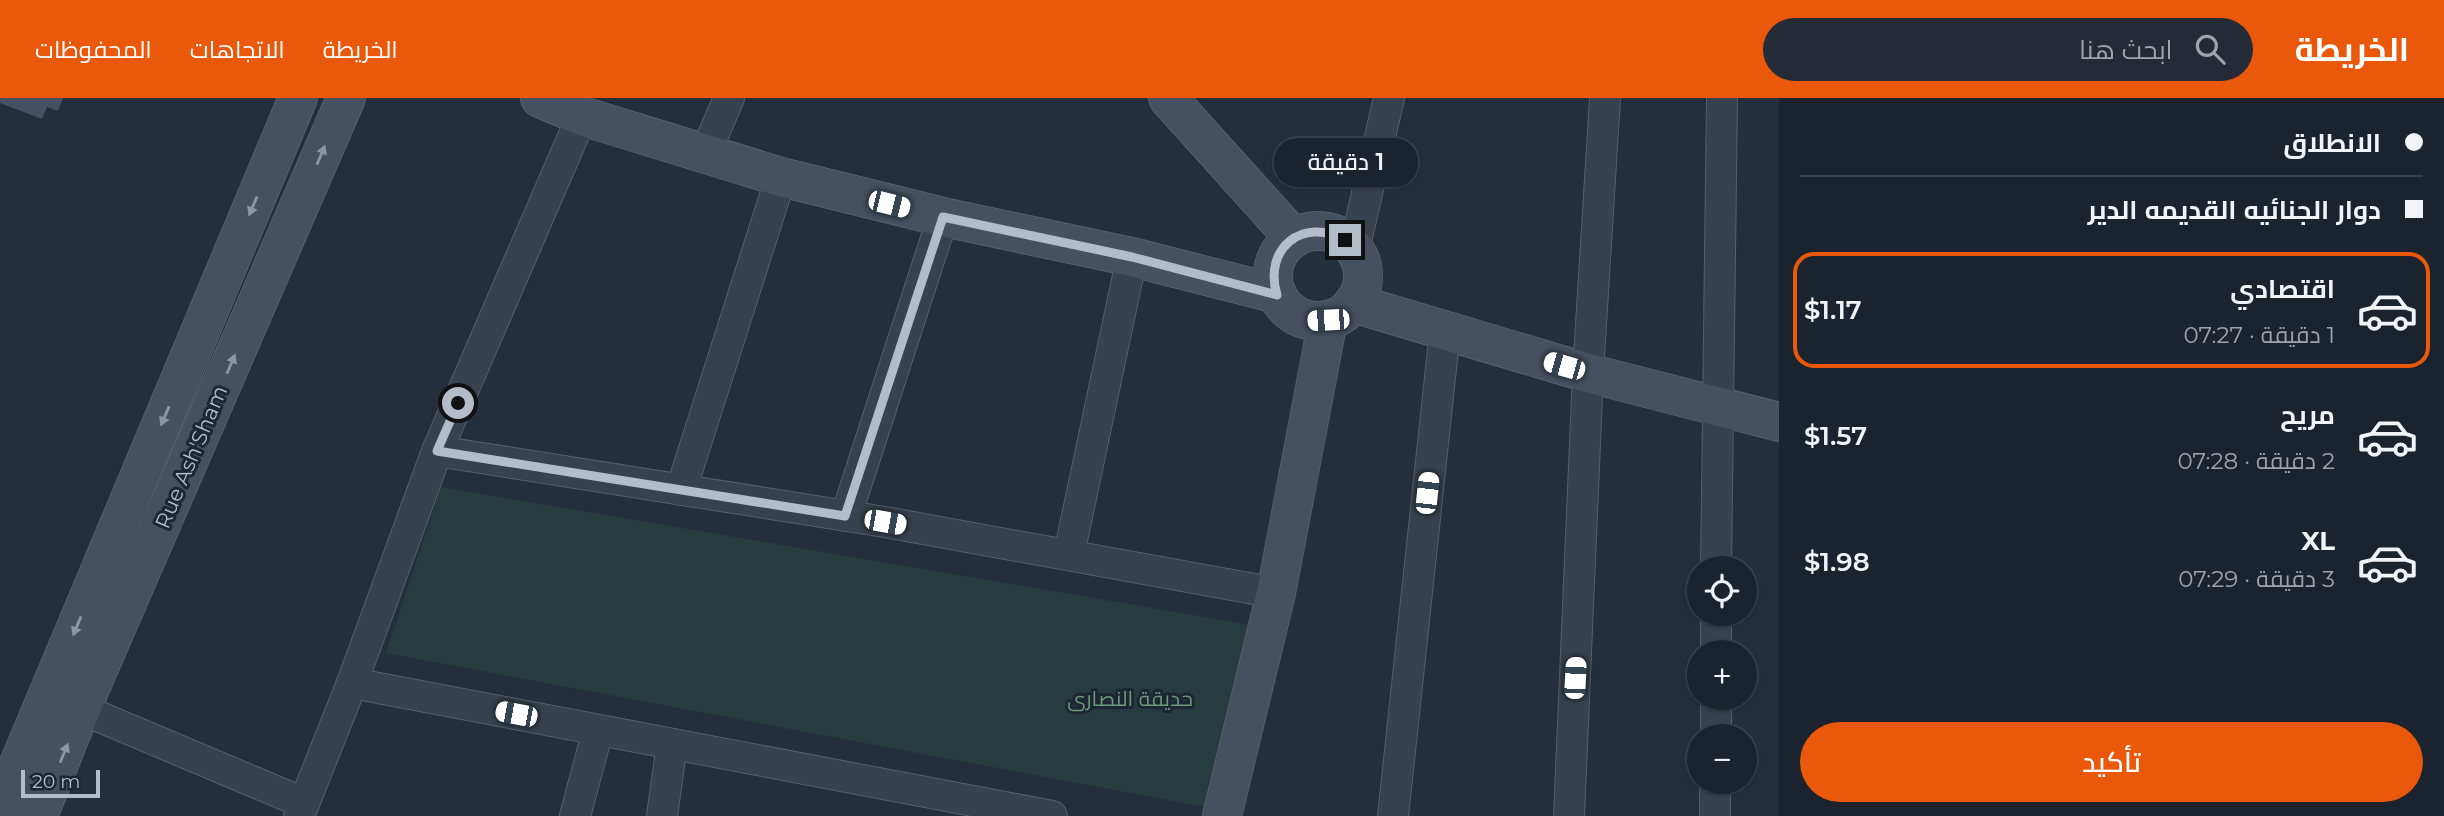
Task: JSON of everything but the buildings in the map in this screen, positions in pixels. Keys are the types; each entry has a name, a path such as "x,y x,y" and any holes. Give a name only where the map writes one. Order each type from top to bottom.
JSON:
{"street":[{"name":"Rue Ash'Sham","path":"0,809 298,98"},
{"name":"Rue Ash'Sham","path":"38,816 81,709 346,98"},
{"path":"540,98 582,116 781,177 943,217 1132,257 1277,295"},
{"path":"705,154 729,98"},
{"path":"1168,98 1294,238"},
{"path":"1354,250 1389,98"},
{"path":"1569,816 1588,373 1605,98"},
{"path":"1716,556 1722,98"},
{"path":"81,709 301,809 352,683 437,451 582,116"},
{"path":"681,490 781,177"},
{"path":"845,516 943,217"},
{"path":"1320,231 1345,240 1354,250 1361,262 1363,276 1360,290 1341,311 1313,321 1298,316 1285,307 1273,282 1273,269 1284,246 1307,232 1320,231"},
{"path":"1069,554 1132,257"},
{"path":"1341,311 1445,331 1716,408 1779,422"},
{"path":"1222,816 1341,311"},
{"path":"1393,816 1445,331"},
{"path":"437,451 845,516 1276,593"},
{"path":"352,683 1018,813 1052,816"},
{"path":"575,816 598,730"},
{"path":"662,816 672,744"},
{"path":"1715,816 1716,794"}],"green space":[{"name":"حديقة النصارى","path":"441,487 1252,625 1216,809 386,653"}],"route":[{"path":"458,403 437,451 845,516 943,217 1132,257 1277,295 1273,269 1284,246 1307,232 1320,231 1345,240"}]}
